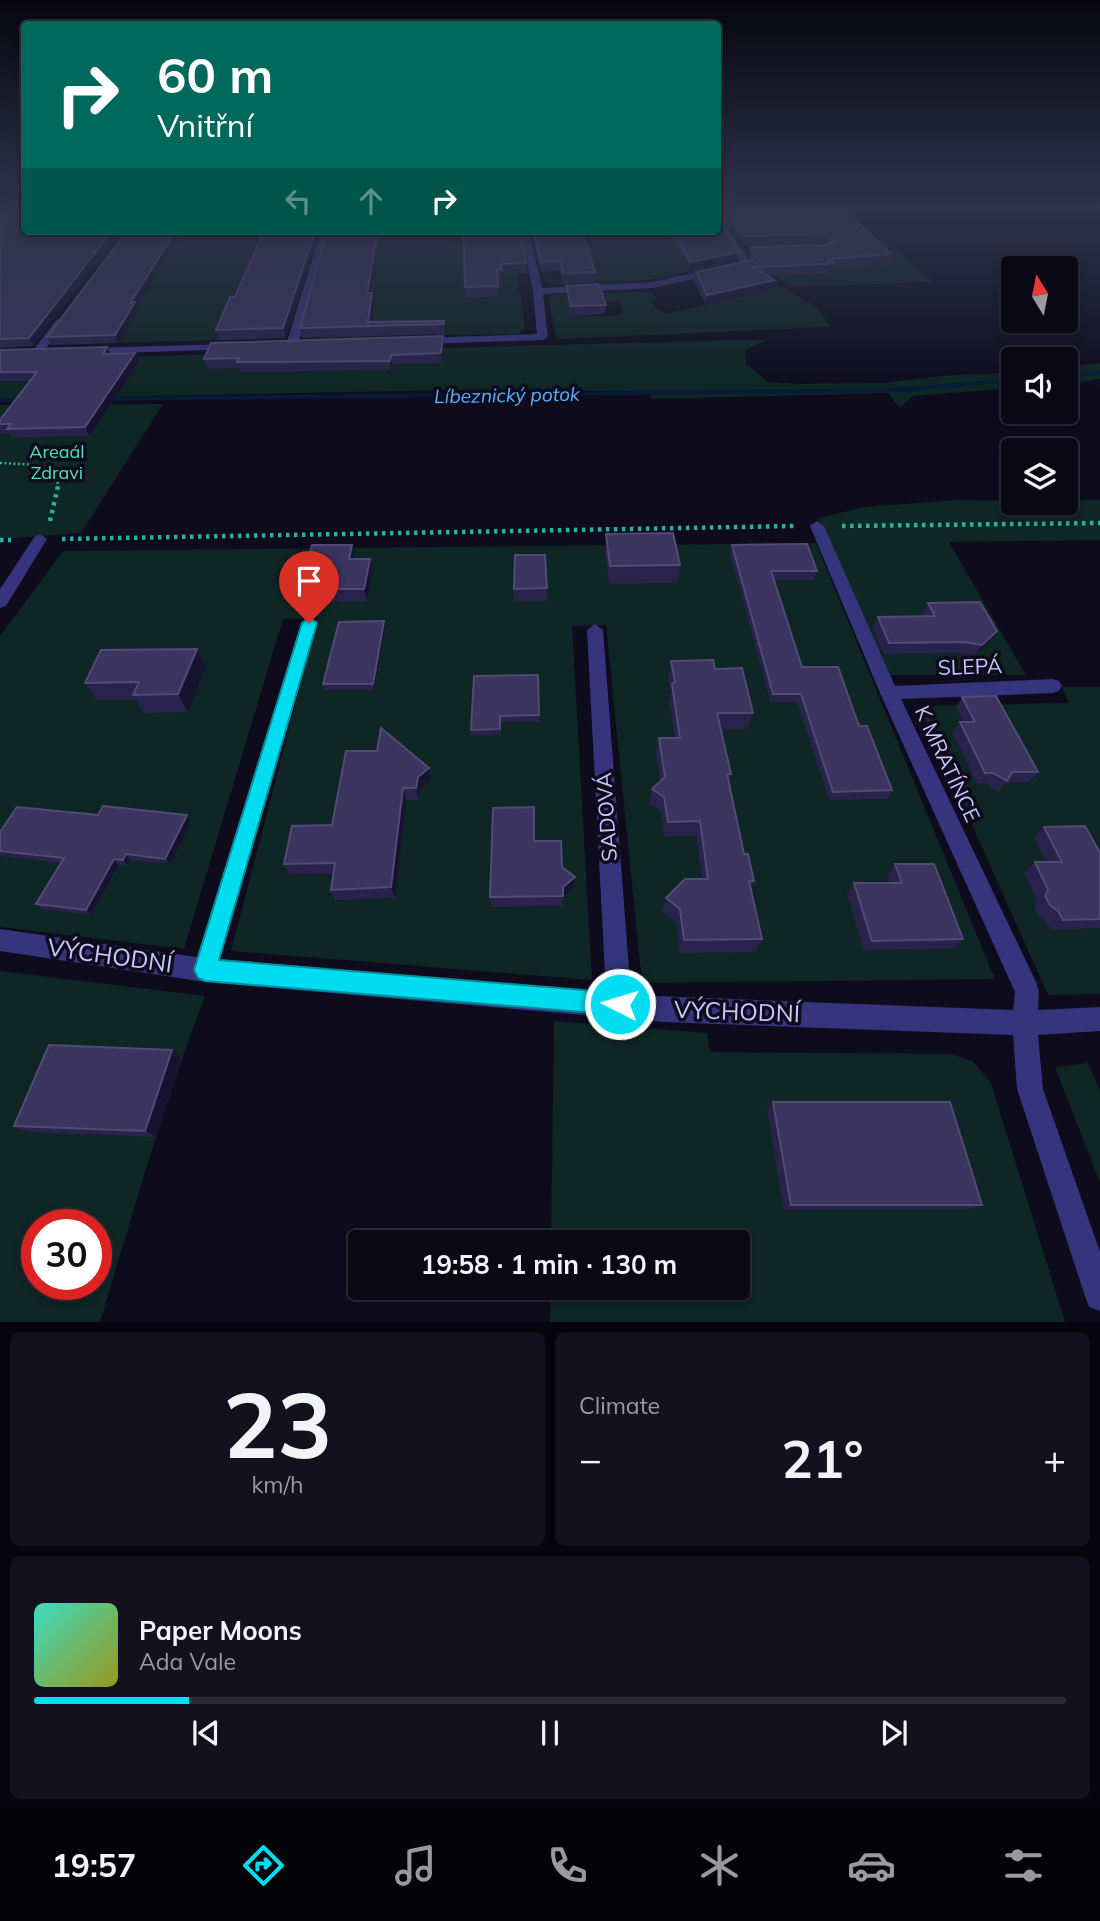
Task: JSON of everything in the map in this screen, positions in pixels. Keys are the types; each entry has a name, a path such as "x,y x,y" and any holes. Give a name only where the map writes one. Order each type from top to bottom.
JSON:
{"street":[{"path":"292,345 314,268"},
{"path":"403,342 543,337 533,268"},
{"path":"538,291 652,285 734,268"},
{"path":"38,352 71,308"},
{"path":"279,346 306,345"},
{"path":"78,351 239,347"},
{"path":"26,353 52,352"},
{"name":"K MRATÍNCE","path":"817,526 889,693 1027,990 1024,1023 1030,1089 1100,1296"},
{"path":"0,602 40,539"},
{"path":"205,970 309,623"},
{"name":"SADOVÁ","path":"595,630 620,1004"},
{"name":"SLEPÁ","path":"889,693 1053,686"},
{"name":"VÝCHODNÍ","path":"0,940 205,970 620,1004 663,1010 1024,1023 1100,1019"}],"path":[{"path":"0,460 38,466 57,473 58,494 51,519 40,539 1100,523"}],"green space":[{"path":"160,268 275,268 281,334 270,339 65,344 113,296 144,294"},
{"path":"374,268 466,268 465,278 517,273 525,329 518,334 437,335 437,327 396,329 394,336 319,338 369,303"},
{"path":"589,268 706,268 648,280 554,284 544,280 592,277"},
{"path":"763,268 916,268 933,282 794,287"},
{"path":"760,274 817,308 831,327 557,339 548,298 556,294 581,293 571,316 616,316 623,313 619,301 601,302 602,293 650,292 659,299 649,302 665,314 772,290"},
{"path":"769,339 745,350 746,364 768,382 881,383 952,375 1001,373 1001,389 913,396 900,408 888,393 651,399 652,391 452,390 0,399 0,375 12,360"},
{"path":"1100,363 1100,379 1078,383 1078,366"},
{"name":"Areaál Zdravi","path":"163,404 81,533 0,539 0,405"},
{"path":"957,500 1001,501 1001,515 1078,515 1078,500 1100,500 1100,540 949,542 1026,675 888,675 818,518 864,507"},
{"path":"816,543 995,979 642,983 606,625 572,626 592,980 231,951 318,618 283,619 184,949 0,927 0,636 63,551"},
{"path":"1062,687 1100,687 1100,994 1048,995 919,706 1069,703"},
{"path":"0,971 205,996 162,1117 112,1282 112,1209 21,1209 21,1300 107,1300 100,1322 0,1322"},
{"path":"554,1021 707,1033 710,1052 950,1054 973,1061 991,1083 1065,1322 550,1322 551,1300 750,1300 750,1230 551,1230"},
{"path":"1088,1063 1100,1091 1100,1183 1055,1067"}],"building":[{"path":"0,268 84,268 29,338 0,339"},
{"path":"99,268 153,268 130,303 135,302 115,335 47,337"},
{"path":"248,268 303,268 283,328 216,330 230,297 235,297"},
{"path":"317,268 371,268 367,293 372,293 368,322 444,321 444,324 300,328"},
{"path":"464,268 501,268 497,269 498,286 465,287"},
{"path":"562,268 594,268 595,272 563,274"},
{"path":"716,268 754,268 775,280 707,295 696,272"},
{"path":"599,284 606,305 571,306 566,286"},
{"path":"443,336 441,353 391,355 390,361 237,362 239,358 204,359 211,343"},
{"path":"107,347 103,354 135,353 85,427 7,429 11,424 0,424 0,420 37,372 0,372 0,350"},
{"path":"673,533 680,565 610,566 606,534"},
{"path":"807,544 817,571 771,571 802,667 838,667 859,726 867,726 892,790 833,792 801,694 773,694 732,545"},
{"path":"312,545 352,545 349,559 370,559 364,589 299,589"},
{"path":"515,555 545,555 547,588 514,589"},
{"path":"980,602 997,631 982,645 965,642 889,643 878,617 935,616 928,603"},
{"path":"384,621 373,684 323,684 339,622"},
{"path":"197,649 178,694 133,695 139,682 85,683 101,650"},
{"path":"713,660 715,669 742,668 753,713 717,713 731,774 727,774 744,854 748,854 754,881 749,881 762,939 684,940 680,909 666,898 685,879 708,879 700,821 668,822 664,797 652,789 665,777 659,738 680,738 671,661"},
{"path":"538,675 539,715 500,716 500,729 471,730 474,676"},
{"path":"996,696 1038,772 1012,772 1007,781 993,773 985,773 960,722 975,722 962,697"},
{"path":"381,728 429,768 418,777 416,788 403,788 391,887 331,890 335,863 284,864 292,826 332,825 346,751 377,751"},
{"path":"103,806 187,815 165,859 126,854 123,860 114,859 86,910 36,904 64,858 0,851 0,832 17,807 98,815"},
{"path":"534,807 534,841 561,841 562,867 575,877 563,887 563,896 490,897 493,808"},
{"path":"1085,826 1100,853 1100,919 1063,920 1045,896 1048,890 1035,862 1062,862 1044,827"},
{"path":"895,864 934,864 963,939 872,941 854,883 902,883"},
{"path":"49,1045 172,1050 145,1131 14,1126"},
{"path":"773,1102 950,1102 982,1205 791,1205"}],"waterway":[{"name":"Líbeznický potok","path":"1078,375 1100,373"},
{"name":"Líbeznický potok","path":"101,399 898,390 1001,381"},
{"name":"Líbeznický potok","path":"0,400 29,400"}],"route":[{"path":"309,623 205,970 620,1004"}]}
